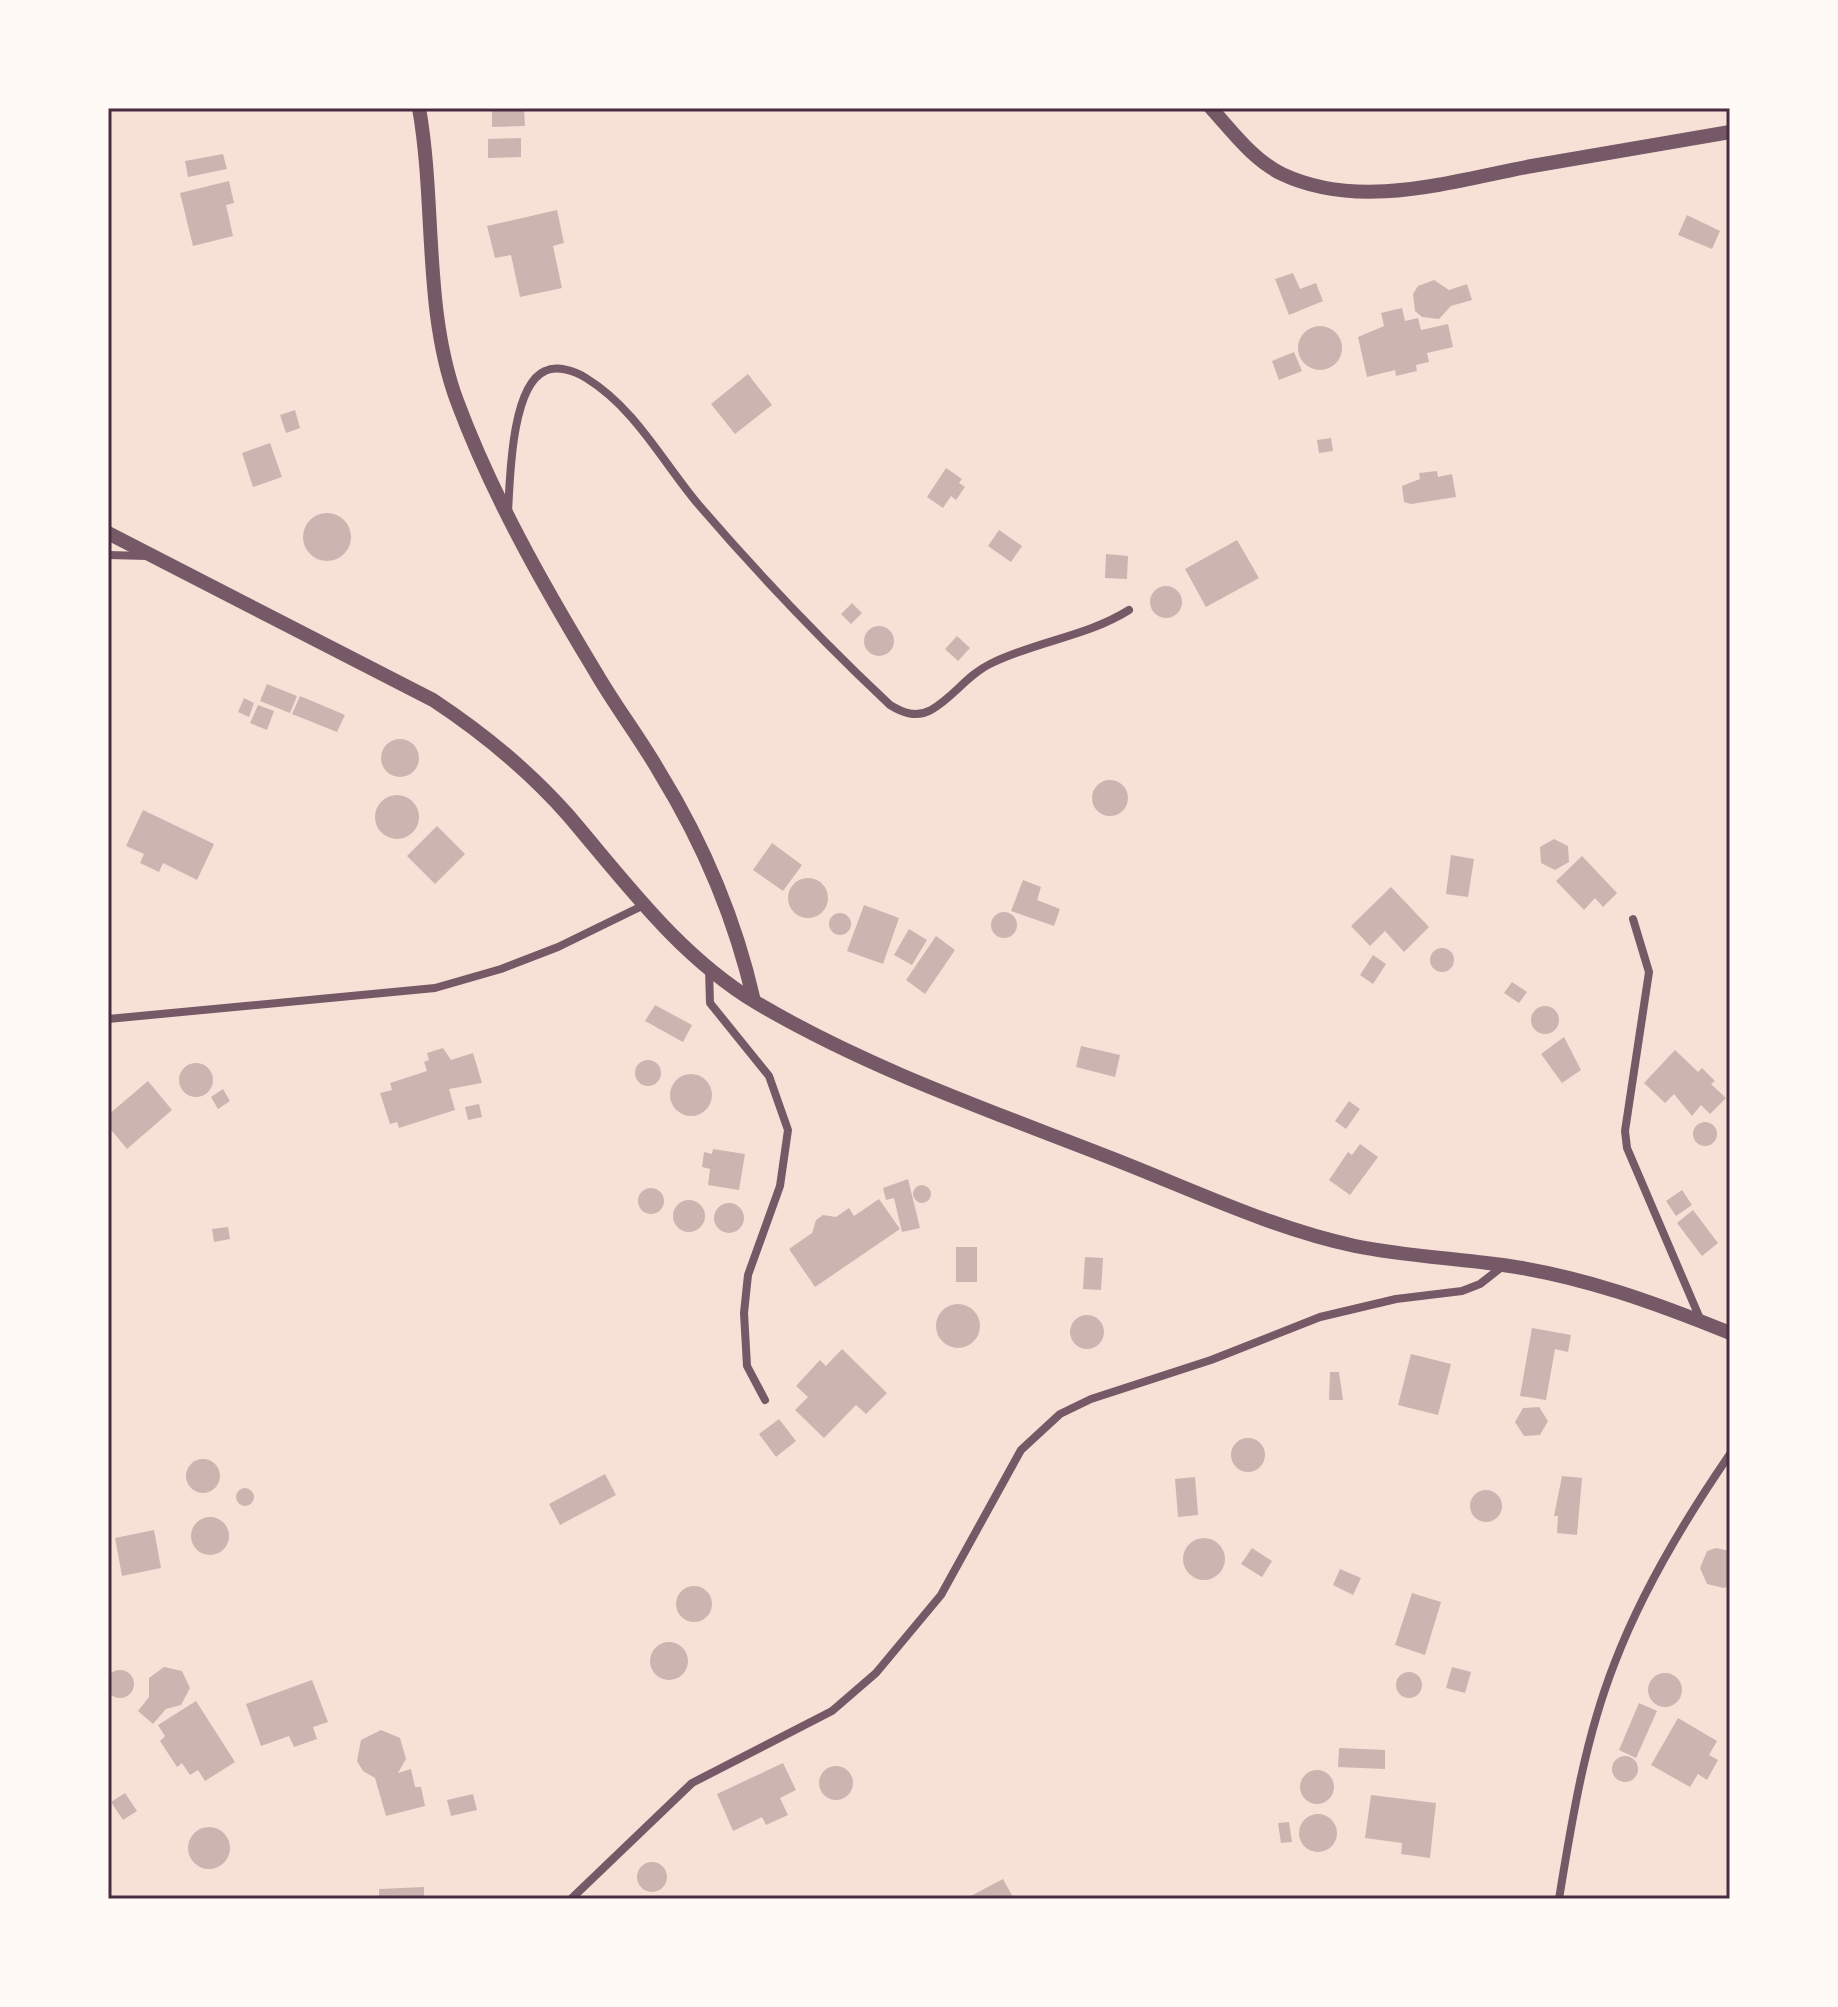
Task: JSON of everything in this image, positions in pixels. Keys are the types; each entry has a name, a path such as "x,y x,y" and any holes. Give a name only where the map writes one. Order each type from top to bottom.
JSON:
{"street":[{"path":"419,108 440,333 448,373 483,463 508,513 595,672 661,774 690,829 733,923 754,1001"},
{"path":"1211,108 1256,156 1280,173 1309,184 1352,190 1402,190 1452,183 1730,132"},
{"path":"508,513 512,451 527,393 544,371 555,368 587,378 644,430 686,489 809,628 890,705 905,714 931,710 967,679 998,660 1101,627 1129,610"},
{"path":"108,533 433,700 482,732 566,813 642,906 709,969 754,1001 825,1040 954,1097 1296,1231 1356,1246 1504,1265 1604,1285 1730,1333"},
{"path":"108,555 149,556"},
{"path":"108,1019 435,988 544,952 642,906"},
{"path":"1633,919 1649,972 1625,1131 1627,1148 1701,1321"},
{"path":"709,969 710,1003 769,1076 788,1130 780,1186 748,1275 744,1313 747,1366 765,1400"},
{"path":"571,1899 692,1783 832,1711 876,1673 941,1595 1021,1450 1060,1414 1091,1399 1211,1360 1320,1317 1396,1299 1462,1291 1480,1284 1504,1265"},
{"path":"1559,1899 1579,1780 1614,1662 1641,1604 1730,1454"}],"building":[{"path":"492,108 524,108 525,126 492,127"},
{"path":"521,138 521,157 488,158 488,139"},
{"path":"223,154 227,169 188,177 185,161"},
{"path":"229,181 234,203 226,205 233,236 193,246 180,193"},
{"path":"557,210 564,243 553,246 562,288 520,297 511,255 495,258 487,226"},
{"path":"1687,215 1720,231 1712,249 1678,235"},
{"path":"1293,273 1300,289 1316,283 1323,301 1289,315 1275,279"},
{"path":"1434,280 1449,290 1467,284 1472,300 1451,306 1439,319 1422,317 1415,311 1413,294 1418,286"},
{"path":"1402,308 1405,321 1418,318 1421,330 1448,324 1453,347 1427,353 1429,362 1416,365 1417,371 1396,376 1395,370 1367,377 1358,337 1384,326 1381,313"},
{"path":"1320,326 1336,332 1342,348 1336,364 1320,370 1304,364 1298,348 1304,332"},
{"path":"1294,352 1302,371 1279,380 1272,361"},
{"path":"748,374 772,405 735,434 711,404"},
{"path":"295,410 300,428 286,433 280,415"},
{"path":"1331,438 1333,451 1319,453 1317,440"},
{"path":"270,443 282,477 253,487 242,453"},
{"path":"946,468 962,479 959,483 965,487 956,500 951,496 943,508 927,497"},
{"path":"1437,471 1438,477 1452,474 1456,497 1411,504 1404,502 1402,486 1420,479 1419,473"},
{"path":"327,513 344,520 351,537 344,554 327,561 310,554 303,537 310,520"},
{"path":"999,530 1022,546 1011,562 988,546"},
{"path":"1237,540 1259,578 1206,607 1185,569"},
{"path":"1106,554 1128,556 1127,579 1105,578"},
{"path":"1166,586 1177,591 1182,602 1177,613 1166,618 1155,613 1150,602 1155,591"},
{"path":"852,603 862,613 851,624 841,614"},
{"path":"879,626 890,630 894,641 890,652 879,656 868,652 864,641 868,630"},
{"path":"957,636 970,648 958,661 945,649"},
{"path":"267,684 297,696 290,713 260,701"},
{"path":"300,696 345,715 337,732 292,714"},
{"path":"244,698 254,703 249,717 238,712"},
{"path":"258,705 274,711 267,730 250,723"},
{"path":"400,739 414,744 419,758 414,772 400,777 386,772 381,758 386,744"},
{"path":"1110,780 1122,786 1128,798 1122,810 1110,816 1098,810 1092,798 1098,786"},
{"path":"397,795 412,802 419,817 412,832 397,839 382,832 375,817 382,802"},
{"path":"143,810 214,844 197,880 163,863 159,872 140,863 144,854 126,846"},
{"path":"437,826 465,854 435,884 407,856"},
{"path":"1554,839 1568,846 1569,862 1555,870 1541,863 1540,847"},
{"path":"772,843 802,865 783,891 753,870"},
{"path":"1451,855 1474,859 1468,897 1446,894"},
{"path":"1582,856 1617,893 1603,907 1595,898 1584,910 1556,881"},
{"path":"808,878 822,884 828,898 822,912 808,918 794,912 788,898 794,884"},
{"path":"1023,880 1041,887 1037,900 1060,909 1054,926 1011,911"},
{"path":"1391,887 1429,927 1404,952 1385,931 1370,946 1351,926"},
{"path":"864,905 899,918 883,964 847,951"},
{"path":"1004,912 1013,916 1017,925 1013,934 1004,938 995,934 991,925 995,916"},
{"path":"840,913 848,916 851,924 848,932 840,935 832,932 829,924 832,916"},
{"path":"909,929 927,940 912,965 894,955"},
{"path":"936,936 955,950 925,994 906,980"},
{"path":"1442,948 1451,951 1454,960 1451,969 1442,972 1433,969 1430,960 1433,951"},
{"path":"1373,955 1386,964 1373,984 1360,975"},
{"path":"1512,982 1527,992 1519,1003 1504,993"},
{"path":"655,1005 692,1025 683,1042 645,1021"},
{"path":"1545,1006 1555,1010 1559,1020 1555,1030 1545,1034 1535,1030 1531,1020 1535,1010"},
{"path":"1564,1037 1581,1070 1562,1083 1541,1054"},
{"path":"1081,1046 1120,1055 1115,1077 1076,1067"},
{"path":"443,1048 451,1060 473,1053 482,1083 449,1089 455,1110 399,1128 397,1122 390,1124 380,1093 392,1090 390,1083 427,1071 424,1062 429,1060 427,1053"},
{"path":"1675,1050 1698,1072 1702,1068 1715,1081 1711,1084 1726,1098 1710,1114 1701,1105 1692,1116 1674,1094 1665,1103 1644,1083"},
{"path":"648,1060 657,1064 661,1073 657,1082 648,1086 639,1082 635,1073 639,1064"},
{"path":"196,1063 208,1068 213,1080 208,1092 196,1097 184,1092 179,1080 184,1068"},
{"path":"691,1074 706,1080 712,1095 706,1110 691,1116 676,1110 670,1095 676,1080"},
{"path":"148,1081 172,1110 127,1149 108,1126 108,1115"},
{"path":"223,1089 230,1101 218,1109 211,1097"},
{"path":"1349,1101 1360,1109 1346,1129 1335,1121"},
{"path":"479,1104 482,1117 468,1120 465,1107"},
{"path":"1705,1122 1713,1126 1717,1134 1713,1142 1705,1146 1697,1142 1693,1134 1697,1126"},
{"path":"1360,1144 1378,1157 1350,1195 1329,1180 1348,1152 1352,1155"},
{"path":"713,1149 745,1154 739,1190 708,1185 710,1169 702,1167 704,1152 712,1154"},
{"path":"908,1179 920,1228 902,1232 894,1198 886,1200 883,1188"},
{"path":"922,1185 931,1194 922,1203 913,1194"},
{"path":"651,1188 660,1192 664,1201 660,1210 651,1214 642,1210 638,1201 642,1192"},
{"path":"1682,1190 1692,1205 1676,1216 1666,1201"},
{"path":"879,1199 900,1229 815,1287 789,1249 812,1233 816,1220 823,1215 836,1217 849,1208 854,1216"},
{"path":"689,1200 701,1204 705,1216 701,1228 689,1232 677,1228 673,1216 677,1204"},
{"path":"729,1203 740,1207 744,1218 740,1229 729,1233 718,1229 714,1218 718,1207"},
{"path":"1693,1210 1718,1243 1702,1256 1677,1223"},
{"path":"228,1227 230,1239 214,1242 212,1229"},
{"path":"956,1247 977,1247 977,1282 956,1282"},
{"path":"1085,1257 1103,1258 1101,1290 1083,1289"},
{"path":"958,1304 974,1310 980,1326 974,1342 958,1348 942,1342 936,1326 942,1310"},
{"path":"1087,1315 1099,1320 1104,1332 1099,1344 1087,1349 1075,1344 1070,1332 1075,1320"},
{"path":"1532,1328 1571,1335 1568,1352 1555,1349 1546,1400 1520,1396"},
{"path":"842,1349 887,1393 866,1414 856,1405 824,1438 795,1410 808,1397 796,1386 820,1360 826,1366"},
{"path":"1411,1354 1451,1364 1438,1415 1398,1405"},
{"path":"1330,1372 1339,1372 1343,1400 1329,1400"},
{"path":"1539,1407 1548,1421 1540,1435 1524,1436 1515,1422 1523,1408"},
{"path":"779,1419 796,1441 776,1457 759,1434"},
{"path":"1248,1438 1260,1443 1265,1455 1260,1467 1248,1472 1236,1467 1231,1455 1236,1443"},
{"path":"203,1459 215,1464 220,1476 215,1488 203,1493 191,1488 186,1476 191,1464"},
{"path":"605,1474 616,1495 560,1525 549,1504"},
{"path":"1562,1476 1582,1478 1577,1535 1557,1533 1558,1516 1554,1516"},
{"path":"1195,1477 1198,1515 1178,1517 1175,1479"},
{"path":"245,1488 254,1497 245,1506 236,1497"},
{"path":"1486,1490 1498,1494 1502,1506 1498,1518 1486,1522 1474,1518 1470,1506 1474,1494"},
{"path":"210,1517 223,1523 229,1536 223,1549 210,1555 197,1549 191,1536 197,1523"},
{"path":"154,1530 161,1568 122,1576 115,1538"},
{"path":"1204,1538 1219,1544 1225,1559 1219,1574 1204,1580 1189,1574 1183,1559 1189,1544"},
{"path":"1252,1548 1272,1561 1262,1577 1241,1564"},
{"path":"1716,1548 1730,1551 1730,1585 1724,1588 1707,1584 1700,1568 1707,1551"},
{"path":"1340,1569 1361,1578 1353,1595 1333,1585"},
{"path":"694,1586 707,1591 712,1604 707,1617 694,1622 681,1617 676,1604 681,1591"},
{"path":"1412,1593 1441,1602 1425,1655 1395,1645"},
{"path":"669,1642 683,1647 688,1661 683,1675 669,1680 655,1675 650,1661 655,1647"},
{"path":"164,1667 182,1671 190,1688 181,1705 166,1709 153,1724 138,1711 149,1697 149,1678"},
{"path":"1452,1667 1471,1672 1465,1693 1446,1688"},
{"path":"120,1670 130,1674 134,1684 130,1694 120,1698 110,1694 106,1684 110,1674"},
{"path":"1409,1672 1418,1676 1422,1685 1418,1694 1409,1698 1400,1694 1396,1685 1400,1676"},
{"path":"1665,1673 1677,1678 1682,1690 1677,1702 1665,1707 1653,1702 1648,1690 1653,1678"},
{"path":"312,1680 328,1722 313,1727 317,1739 294,1747 289,1736 261,1746 246,1704"},
{"path":"196,1701 235,1762 205,1781 198,1770 190,1775 182,1763 177,1767 160,1741 165,1736 158,1725"},
{"path":"1639,1703 1657,1711 1636,1758 1619,1750"},
{"path":"1678,1718 1717,1741 1709,1755 1718,1760 1707,1780 1698,1774 1690,1787 1651,1765"},
{"path":"381,1730 400,1738 406,1759 398,1773 411,1769 415,1787 421,1787 425,1806 386,1816 375,1778 363,1771 357,1761 361,1740"},
{"path":"1339,1748 1385,1750 1385,1769 1338,1767"},
{"path":"1625,1756 1634,1760 1638,1769 1634,1778 1625,1782 1616,1778 1612,1769 1616,1760"},
{"path":"783,1763 796,1790 780,1798 788,1815 766,1825 762,1817 733,1831 717,1794"},
{"path":"836,1766 848,1771 853,1783 848,1795 836,1800 824,1795 819,1783 824,1771"},
{"path":"1317,1770 1329,1775 1334,1787 1329,1799 1317,1804 1305,1799 1300,1787 1305,1775"},
{"path":"125,1793 137,1811 123,1820 111,1802"},
{"path":"473,1794 477,1810 451,1816 447,1800"},
{"path":"1371,1795 1436,1803 1430,1858 1401,1854 1402,1843 1365,1838"},
{"path":"1318,1814 1331,1820 1337,1833 1331,1846 1318,1852 1305,1846 1299,1833 1305,1820"},
{"path":"1289,1822 1292,1842 1281,1843 1278,1823"},
{"path":"209,1827 224,1833 230,1848 224,1863 209,1869 194,1863 188,1848 194,1833"},
{"path":"652,1862 663,1866 667,1877 663,1888 652,1892 641,1888 637,1877 641,1866"},
{"path":"1003,1879 1014,1899 965,1899"},
{"path":"424,1887 424,1899 379,1899 379,1889"}]}
